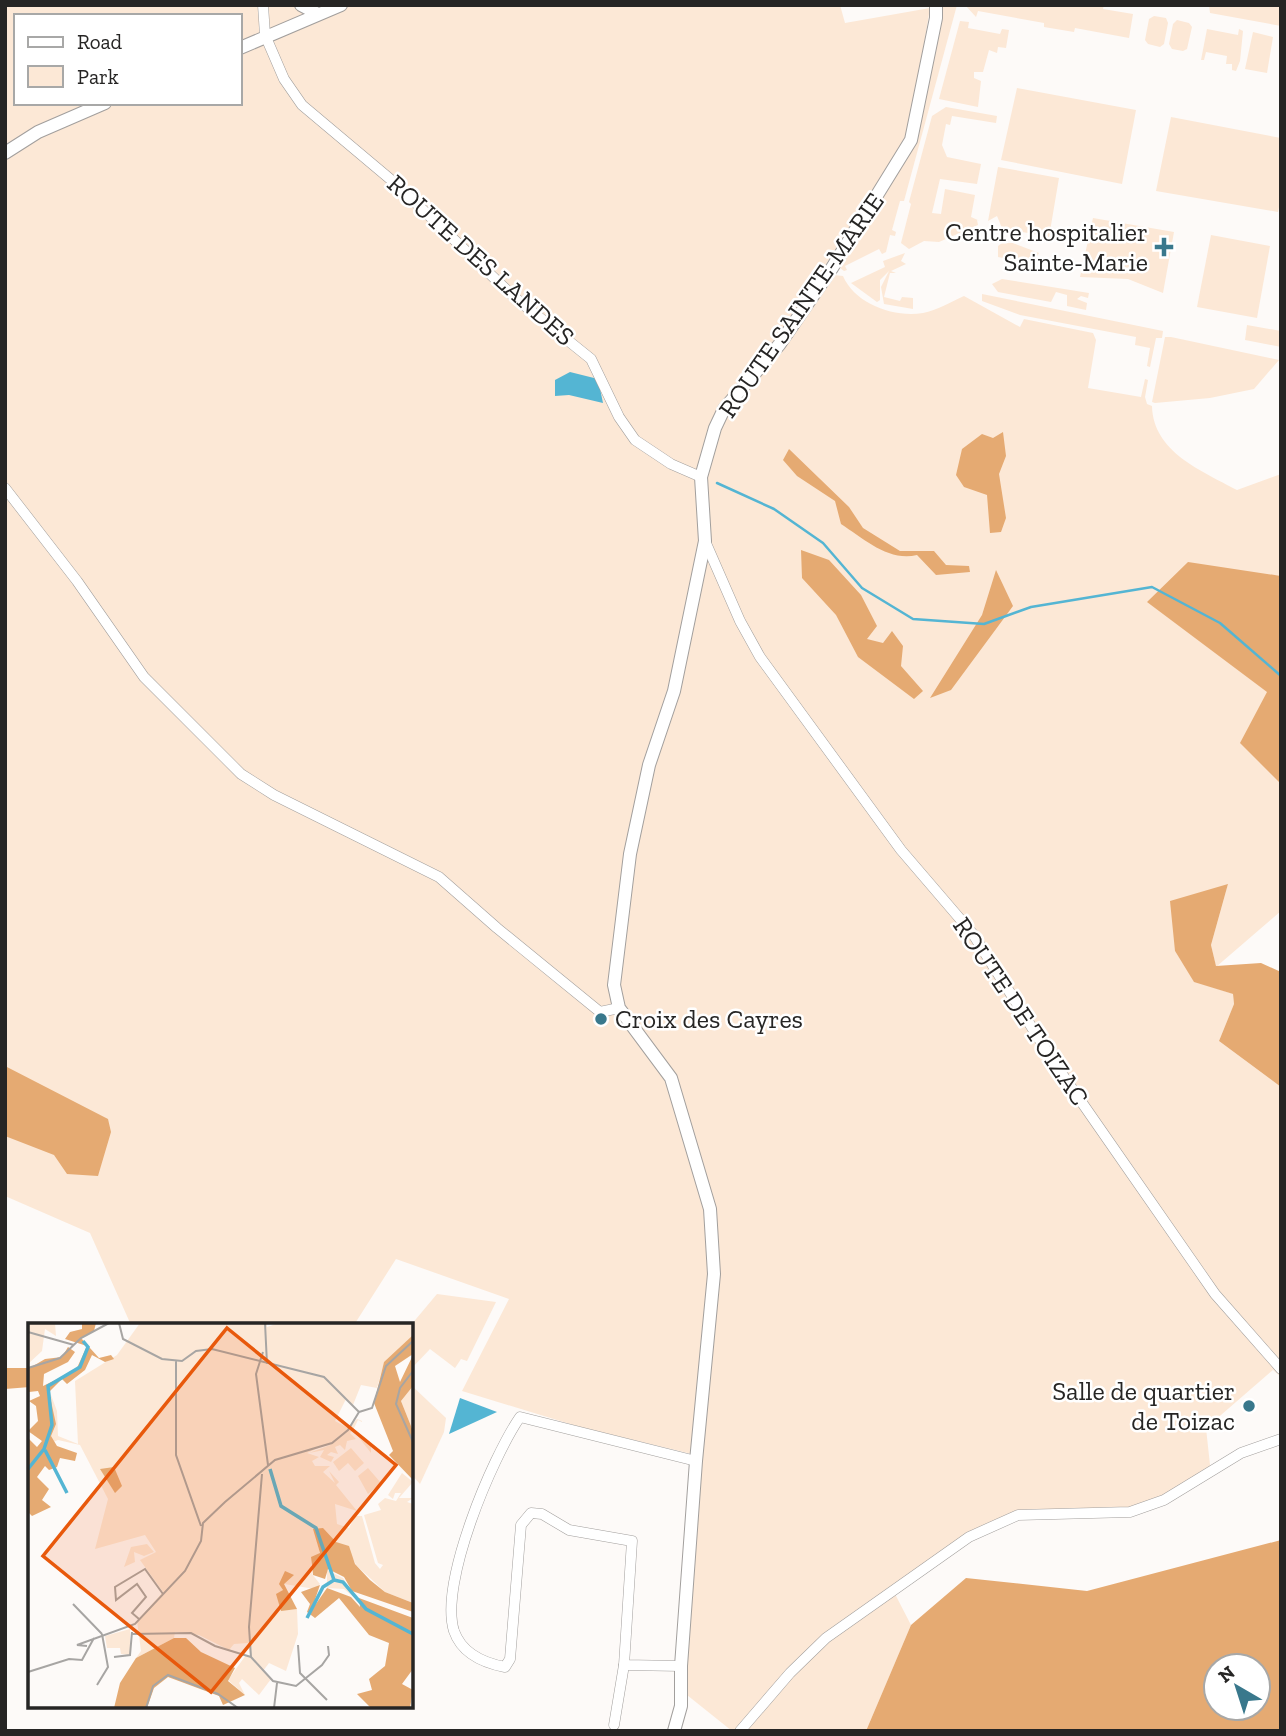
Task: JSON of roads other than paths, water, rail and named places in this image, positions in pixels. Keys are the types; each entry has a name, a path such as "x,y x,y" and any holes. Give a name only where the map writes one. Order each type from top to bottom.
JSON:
{"street":[{"name":"ROUTE DES LANDES","path":"263,5 265,35 284,79 302,105 396,184 514,297 583,351 601,375 620,417 635,440 671,464 701,477"},
{"path":"300,5 318,14"},
{"path":"242,47 341,5"},
{"name":"ROUTE SAINTE-MARIE","path":"619,1008 614,985 638,809 674,691 705,541 701,477 724,409 786,334 838,259 911,140 936,18 936,5"},
{"path":"5,153 38,132 100,105"},
{"path":"5,488 77,580 144,677 241,774 274,795 439,877 600,1012 619,1008 671,1078 710,1209 714,1274 696,1461 681,1666 681,1706 674,1731"},
{"name":"ROUTE DE TOIZAC","path":"705,541 740,621 767,667 901,850 973,934 1053,1061 1215,1294 1281,1369"},
{"path":"614,1725 624,1665 632,1541 596,1537 590,1532 569,1531 542,1514 531,1513 521,1525 510,1658 505,1667 488,1664 468,1652 454,1632 451,1608 471,1514 520,1417 527,1416 696,1461"},
{"path":"740,1731 809,1653 849,1619 894,1592 969,1537 1018,1516 1130,1512 1164,1500 1241,1453 1281,1439"},
{"path":"624,1665 681,1666"}],"water":[{"path":"570,372 598,379 603,403 569,395 555,396 555,380"},
{"path":"460,1398 497,1412 449,1434"}],"waterway":[{"path":"717,483 774,509 823,543 862,588 913,619 984,624 1031,607 1152,587 1220,623 1281,676"}],"place":[{"name":"Centre hospitalier Sainte-Marie","path":"1164,247"},
{"name":"Croix des Cayres","path":"601,1019"},
{"name":"Salle de quartier de Toizac","path":"1249,1406"}]}
